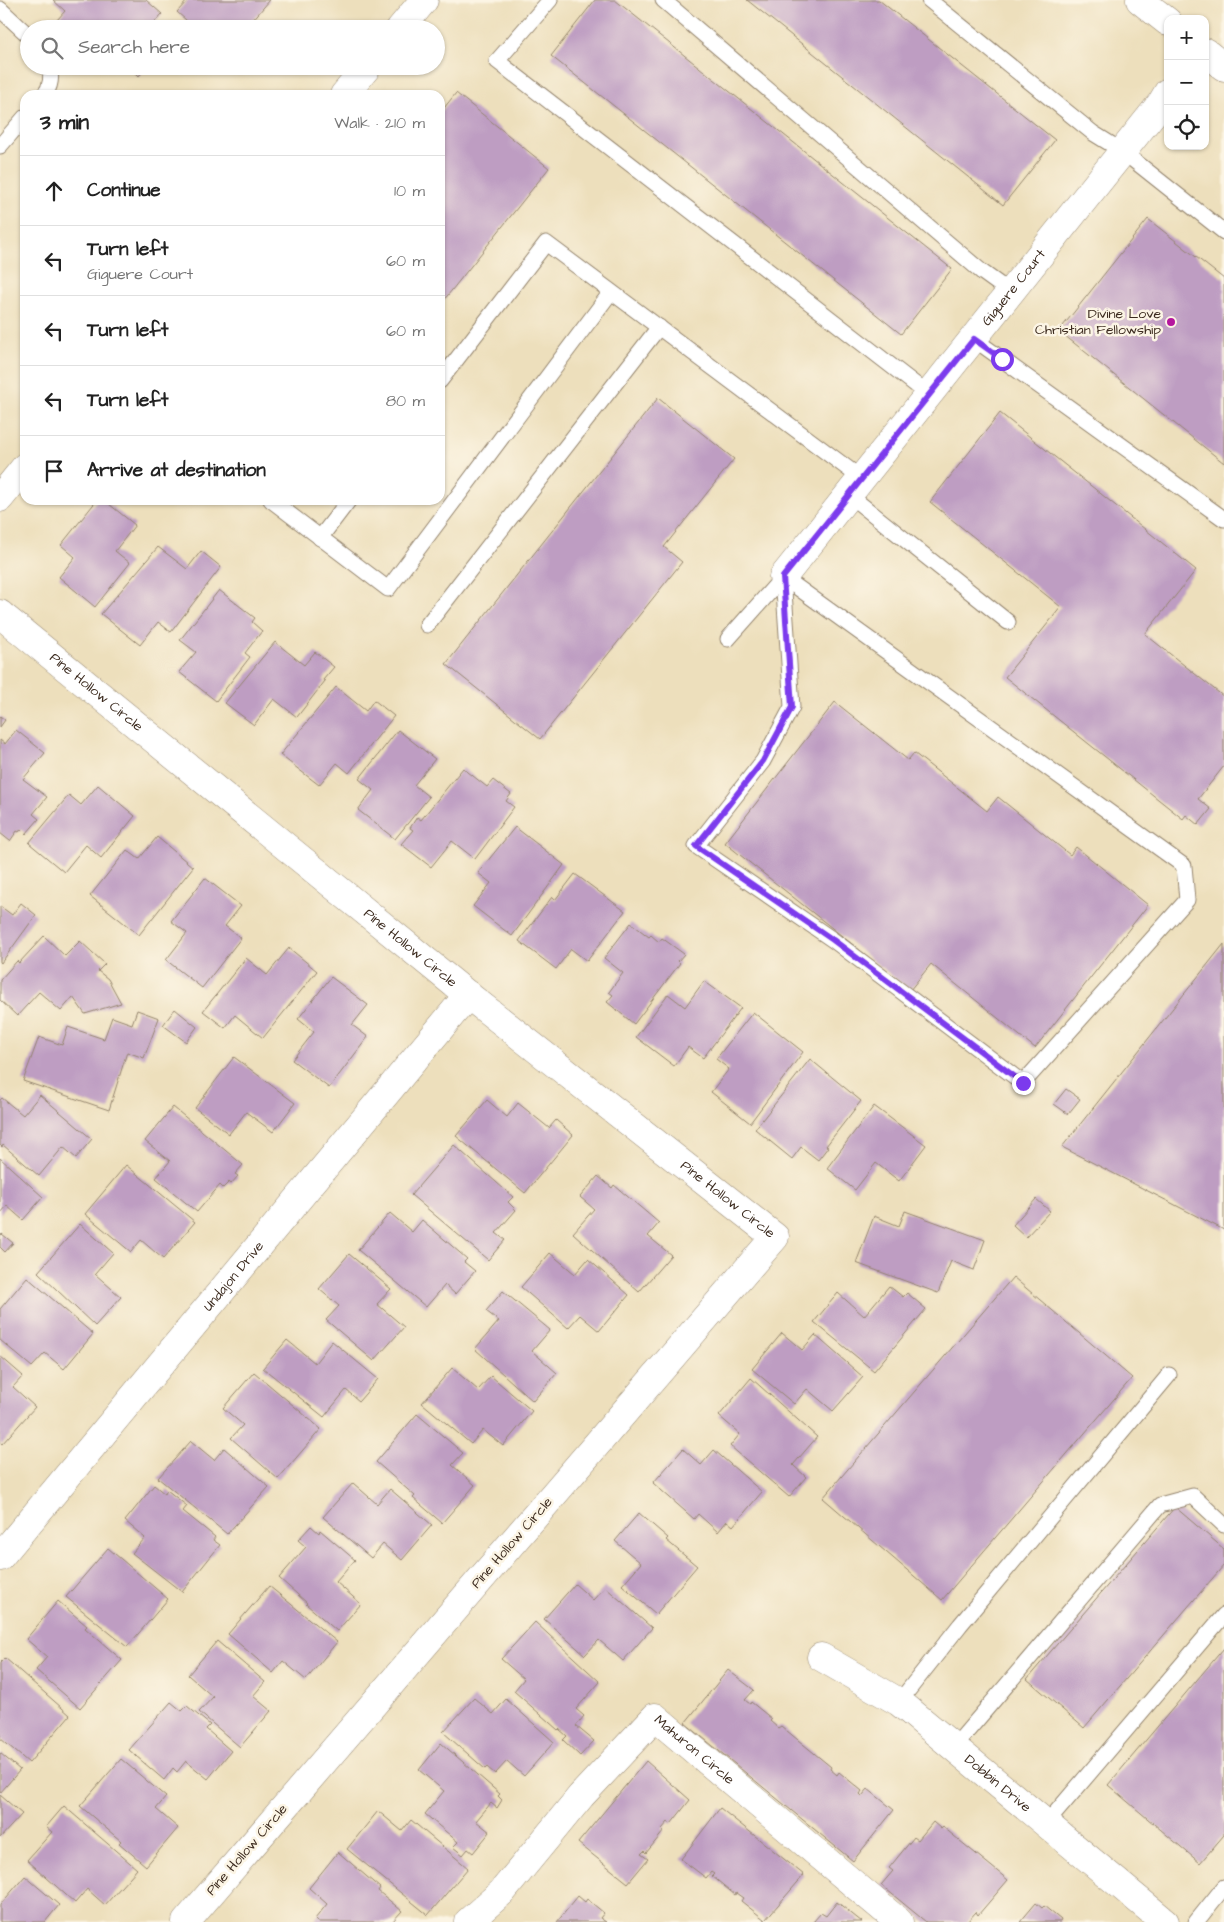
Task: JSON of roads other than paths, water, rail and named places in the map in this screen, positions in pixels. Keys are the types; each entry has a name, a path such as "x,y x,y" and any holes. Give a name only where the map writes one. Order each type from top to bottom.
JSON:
{"street":[{"path":"407,20 424,0"},
{"path":"1140,0 1164,19"},
{"path":"1209,55 1224,67"},
{"path":"348,90 361,75"},
{"name":"Giguere Court","path":"783,577 1164,99"},
{"path":"0,498 20,473"},
{"name":"Pine Hollow Circle","path":"0,614 468,995 776,1237 186,1922"},
{"name":"Undajon Drive","path":"0,1557 468,995"},
{"name":"Dobbin Drive","path":"821,1657 899,1702 1165,1922"},
{"name":"Mahuron Circle","path":"468,1922 502,1892 581,1796 655,1718 899,1922"}],"lane":[{"path":"550,0 497,61 929,395"},
{"path":"662,0 982,272 1011,293"},
{"path":"929,0 1093,132 1122,151 1224,232"},
{"path":"0,9 20,28"},
{"path":"48,90 52,75"},
{"path":"0,146 20,123"},
{"path":"445,374 546,243 659,328 855,487 1008,622"},
{"path":"277,505 388,589 611,292"},
{"path":"427,625 659,328"},
{"path":"974,339 1224,519"},
{"path":"320,538 345,505"},
{"path":"783,577 1184,866 1187,900 1023,1083 833,940 696,846 763,761 792,707 783,577"},
{"path":"728,639 783,577"},
{"path":"899,1702 966,1617 1168,1375"},
{"path":"954,1748 1160,1505 1193,1496 1224,1525"},
{"path":"1046,1824 1224,1615"},
{"path":"1196,1922 1224,1887"}],"place":[{"name":"Divine Love Christian Fellowship","path":"1171,322"}]}
